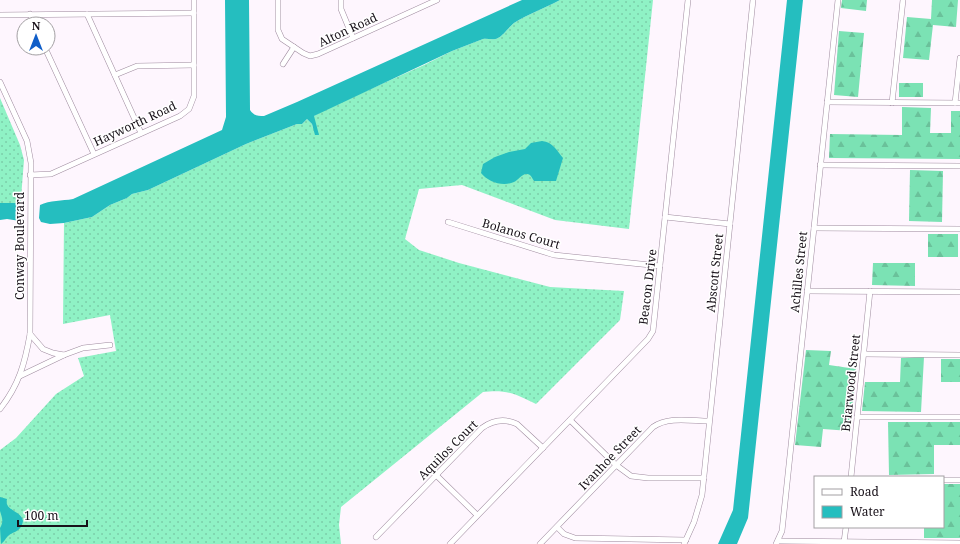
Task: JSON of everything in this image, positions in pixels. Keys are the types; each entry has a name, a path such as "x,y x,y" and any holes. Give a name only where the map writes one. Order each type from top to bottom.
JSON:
{"street":[{"name":"Hayworth Road","path":"30,175 51,174 180,116 189,109 194,96 194,0"},
{"name":"Alton Road","path":"278,0 278,30 282,39 310,56 318,54 437,0"},
{"path":"341,0 341,9 353,38"},
{"name":"Beacon Drive","path":"451,544 477,515 648,339 653,331 688,0"},
{"name":"Abscott Street","path":"685,542 699,508 704,478 753,0"},
{"name":"Achilles Street","path":"777,543 782,532 838,0"},
{"path":"892,103 903,0"},
{"path":"0,15 194,13"},
{"path":"87,14 141,133"},
{"path":"283,64 294,47"},
{"path":"49,56 94,154"},
{"path":"827,102 958,103 960,58"},
{"path":"115,75 137,66 194,66"},
{"name":"Conway Boulevard","path":"0,82 27,141 30,156 30,334 26,356 20,376 13,390 0,409"},
{"path":"820,165 960,166"},
{"path":"666,217 730,224"},
{"name":"Bolanos Court","path":"448,222 554,255 660,266"},
{"path":"814,228 960,229"},
{"path":"807,291 960,292"},
{"name":"Briarwood Street","path":"851,476 870,291"},
{"path":"30,334 43,349 64,355"},
{"path":"20,376 82,348 110,345"},
{"path":"864,354 960,355"},
{"path":"857,416 960,417"},
{"name":"Aquilos Court","path":"376,537 482,428 495,421 506,420 516,424 543,448"},
{"path":"570,420 616,465 631,476 704,478"},
{"name":"Ivanhoe Street","path":"540,544 616,465 659,423 668,421 709,421"},
{"path":"436,475 477,515"},
{"path":"944,480 960,480"},
{"path":"557,526 564,534 575,538 685,542"},
{"path":"844,542 846,528"},
{"path":"777,543 960,543"}],"green space":[{"path":"560,0 653,0 629,229 555,220 462,185 419,189 405,239 419,250 459,263 550,287 624,291 620,320 536,404 511,393 498,391 483,392 341,507 339,525 341,544 0,544 0,450 16,438 56,394 84,376 78,358 116,351 110,315 63,324 64,223 92,217 110,205 127,198 132,194 148,190 246,144 297,124 302,124 307,119 312,124 313,128 314,116 326,109 452,51 483,39 498,38 514,23"},
{"path":"842,0 867,0 866,11 841,8"},
{"path":"932,0 958,0 956,27 933,25 929,60 903,58 907,17 931,19"},
{"path":"839,31 864,33 858,97 834,95"},
{"path":"899,83 923,83 923,97 899,97"},
{"path":"0,98 20,145 24,160 20,211 20,203 0,203"},
{"path":"902,107 931,108 930,133 951,133 951,111 960,111 960,159 829,158 830,134 902,135"},
{"path":"910,170 943,171 942,222 909,221"},
{"path":"928,234 958,234 958,257 928,257"},
{"path":"873,263 915,263 915,286 872,285"},
{"path":"806,350 831,351 829,365 856,369 850,431 823,429 821,447 795,445"},
{"path":"924,357 921,412 862,411 865,382 900,382 901,358"},
{"path":"941,359 960,359 960,382 941,382"},
{"path":"888,422 960,422 960,445 934,445 934,474 889,475"},
{"path":"944,484 960,484 960,538 924,538 924,528 944,528"}],"water":[{"path":"225,0 249,0 250,110 256,115 264,116 522,0 560,0 514,23 498,38 483,39 452,51 314,116 319,135 315,135 312,124 307,119 302,124 297,124 246,144 148,190 132,194 127,198 110,205 92,217 64,223 50,224 41,222 39,218 40,205 52,201 73,199 222,130 226,117"},
{"path":"787,0 803,0 748,518 737,544 718,544 733,510"},
{"path":"542,141 552,145 563,158 556,181 534,181 530,175 525,174 514,182 501,184 488,179 481,173 483,164 495,157 509,152 525,149 531,143"},
{"path":"0,203 21,203 20,221 7,219 0,220"},
{"path":"0,497 7,499 8,506 22,517 23,521 21,527 8,536 1,544 0,528 2,520 0,511"}]}
